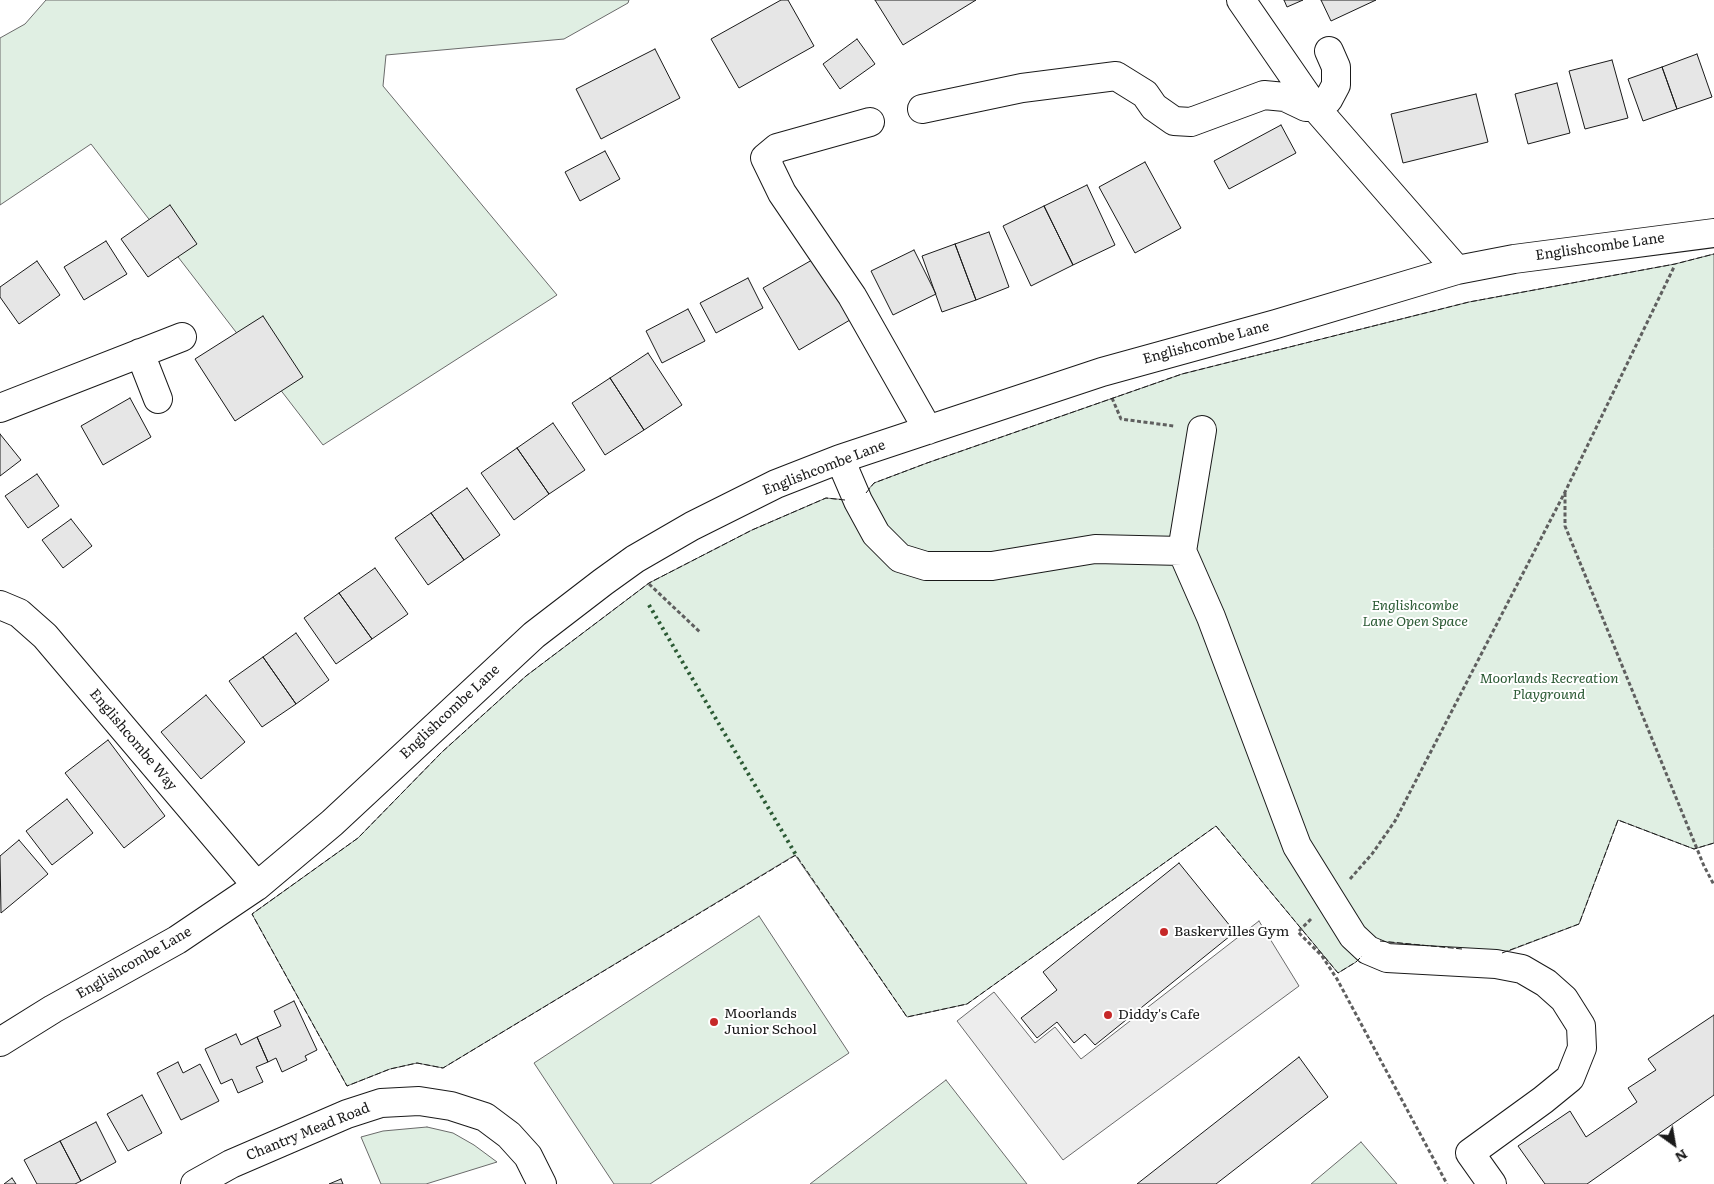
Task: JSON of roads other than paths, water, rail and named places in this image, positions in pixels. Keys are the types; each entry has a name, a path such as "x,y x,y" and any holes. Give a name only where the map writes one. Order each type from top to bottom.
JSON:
{"street":[{"path":"1242,0 1314,106 1457,270"},
{"path":"922,109 1022,88 1116,76 1145,94 1154,107 1174,121 1192,122 1264,95 1285,97 1306,107 1314,106 1328,100 1336,85 1336,67 1329,51"},
{"path":"870,122 777,148 765,158 782,193 852,296 928,430"},
{"name":"Englishcombe Lane","path":"0,1042 53,1009 177,940 256,886 332,823 534,635 635,560 692,526 776,484 840,460 1102,372 1266,327 1457,270 1514,258 1714,233"},
{"path":"0,408 182,337"},
{"path":"140,353 158,399"},
{"path":"1202,430 1182,550 1211,617 1297,846 1353,936 1368,950 1387,958 1496,964 1522,969 1546,982 1564,999 1581,1026 1582,1048 1570,1078 1470,1153 1492,1184"},
{"path":"840,460 858,501 876,534 900,558 926,566 992,566 1095,549 1182,550"},
{"name":"Englishcombe Way","path":"0,605 19,613 45,636 256,886"},
{"name":"Chantry Mead Road","path":"195,1184 231,1164 347,1114 381,1103 419,1101 451,1106 484,1117 509,1135 528,1156 542,1184"}],"place":[{"name":"Baskervilles Gym","path":"1164,932"},
{"name":"Diddy's Cafe","path":"1108,1015"},
{"name":"Moorlands Junior School","path":"714,1022"}],"park label":[{"name":"Englishcombe Lane Open Space","path":"1415,614"},
{"name":"Moorlands Recreation Playground","path":"1549,688"}]}
